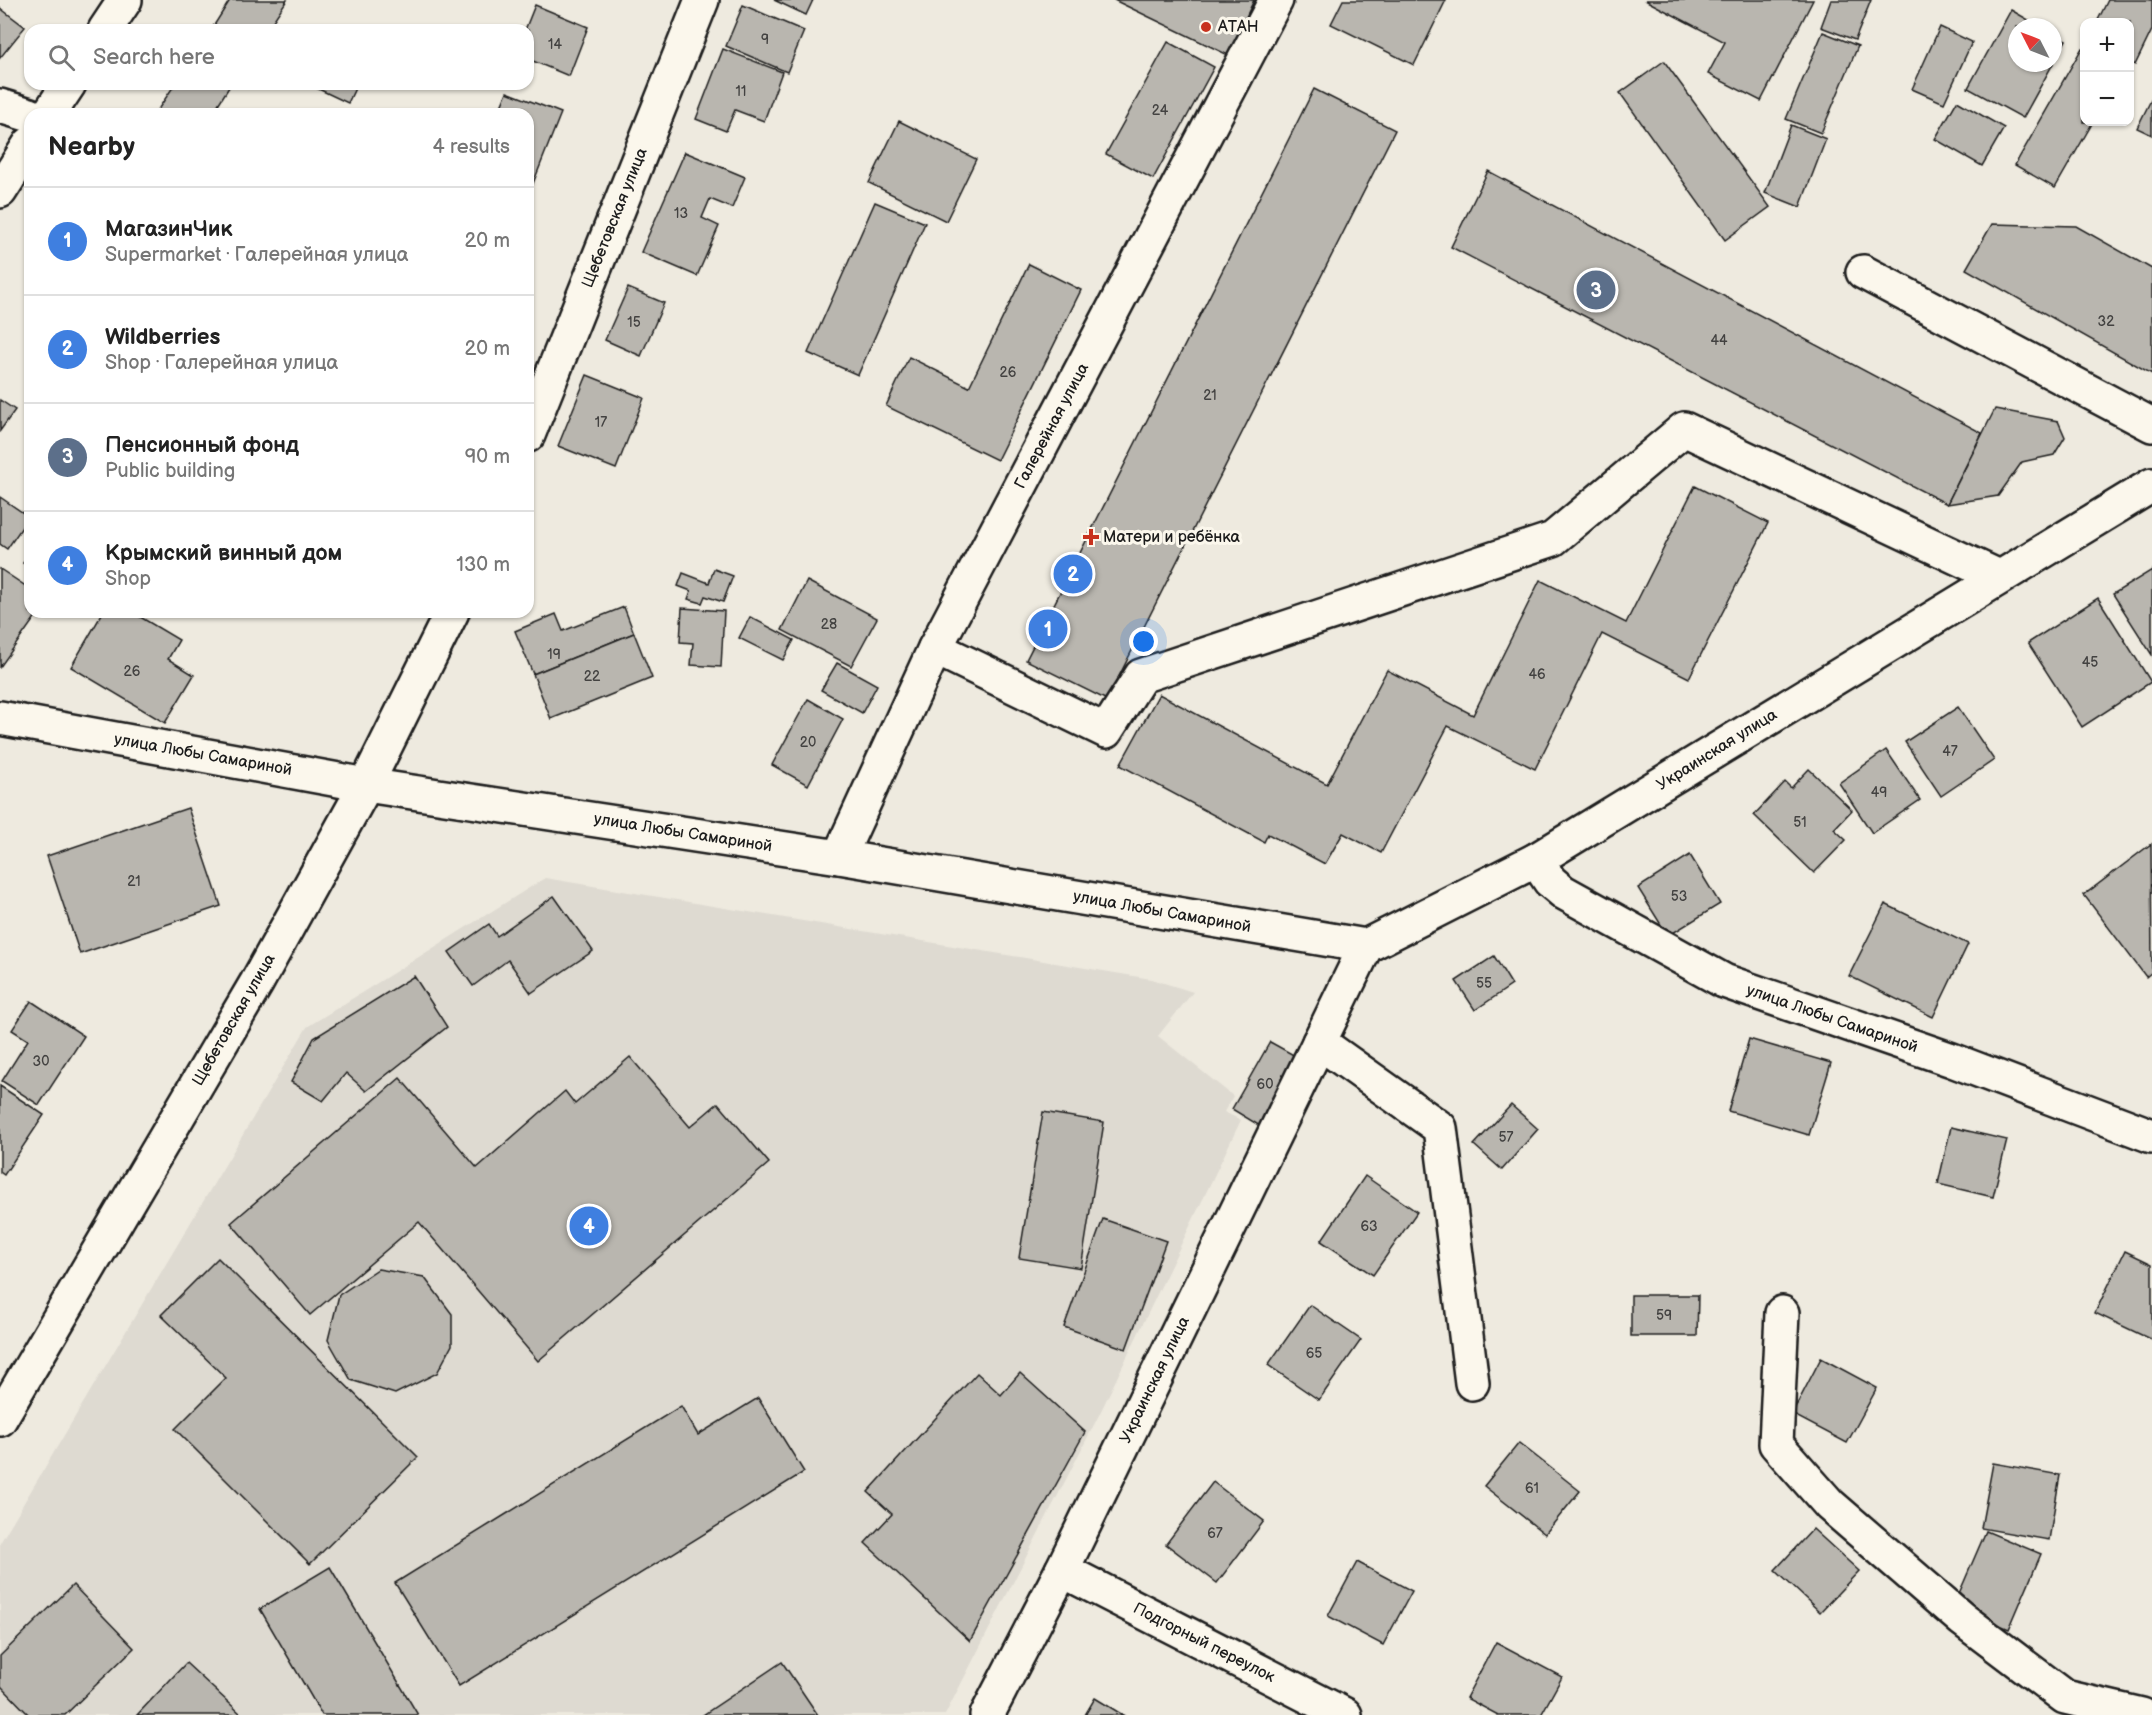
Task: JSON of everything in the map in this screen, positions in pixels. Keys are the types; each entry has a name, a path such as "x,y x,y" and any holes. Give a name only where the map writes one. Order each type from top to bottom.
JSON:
{"street":[{"path":"109,24 125,0"},
{"name":"Щебетовская улица","path":"534,420 702,0"},
{"name":"Галерейная улица","path":"839,857 935,648 1276,0"},
{"path":"53,108 65,90"},
{"path":"0,106 24,112"},
{"path":"0,191 24,153"},
{"path":"1863,272 2152,425"},
{"path":"935,648 1106,731 1141,676 1553,539 1684,429 1999,577"},
{"name":"Украинская улица","path":"987,1715 1062,1570 1366,946 1536,860 2152,485"},
{"name":"Щебетовская улица","path":"0,1419 256,982 366,785 449,618"},
{"name":"улица Любы Самариной","path":"0,718 366,785 839,857 1366,946"},
{"name":"улица Любы Самариной","path":"1536,860 1550,881 1563,892 1724,981 1952,1060 2152,1136"},
{"path":"1319,1042 1440,1128 1472,1383"},
{"path":"1782,1313 1776,1444 1783,1453 1830,1504 1962,1619 2065,1697 2142,1715"},
{"name":"Подгорный переулок","path":"1062,1570 1346,1715"}],"shaded area":[{"path":"545,878 1151,979 1193,992 1158,1036 1233,1096 1224,1112 1241,1120 1099,1415 945,1715 0,1715 0,1543 307,1027"}],"building":[{"path":"230,0 287,0 271,24 215,24"},
{"path":"774,0 813,0 806,15"},
{"name":"АТАН","path":"1114,0 1254,0 1228,55"},
{"path":"1343,0 1446,0 1414,65 1331,24"},
{"path":"1645,0 1813,0 1761,101 1708,74 1725,42"},
{"path":"1831,0 1871,0 1855,40 1821,27"},
{"path":"2108,0 2152,0 2152,30 2135,65 2134,18 2099,18"},
{"path":"535,5 588,27 569,76 534,61 534,24 527,24"},
{"path":"743,5 804,31 787,72 726,46"},
{"path":"0,8 24,28 0,58"},
{"path":"2011,10 2025,18 2008,18 2008,72 2048,72 2023,118 1968,88"},
{"path":"1940,27 1972,42 1944,103 1912,89"},
{"path":"1823,32 1858,46 1821,133 1786,119"},
{"path":"1168,42 1214,67 1153,179 1106,154"},
{"path":"723,49 782,72 764,121 735,110 726,131 696,119"},
{"path":"2080,51 2080,126 2091,126 2055,188 2015,165"},
{"path":"1664,61 1770,207 1725,240 1620,93"},
{"path":"1314,89 1395,130 1107,700 1026,660"},
{"path":"171,90 227,90 216,108 159,108"},
{"path":"321,90 354,90 348,103"},
{"path":"507,92 561,113 534,181 534,108 500,108"},
{"path":"2152,98 2152,135 2137,128"},
{"path":"1957,101 2004,128 1982,166 1935,139"},
{"path":"899,121 976,159 946,221 869,183"},
{"path":"1791,125 1826,139 1800,207 1765,193"},
{"path":"685,152 745,177 732,208 710,199 702,218 719,226 697,276 641,252"},
{"path":"1488,171 1982,433 1947,504 1451,247"},
{"path":"875,202 925,223 858,375 808,353"},
{"path":"1992,224 2076,226 2152,269 2152,374 1966,269"},
{"path":"1029,264 1081,290 997,460 886,406 909,357 969,387"},
{"path":"628,288 664,303 641,356 605,340"},
{"path":"587,375 644,398 616,469 558,446"},
{"path":"0,400 15,410 0,431"},
{"path":"1995,409 2058,421 2065,437 2054,455 2022,462 1998,496 1947,504"},
{"path":"1695,486 1768,523 1689,678 1602,634 1535,769 1448,726 1381,853 1343,833 1325,864 1268,834 1264,842 1120,765 1159,694 1327,784 1387,670 1473,715 1540,580 1626,623"},
{"path":"0,497 24,514 24,524 7,549 0,544"},
{"path":"0,569 24,585 24,618 35,618 0,667"},
{"path":"714,569 733,576 723,602 705,596 702,603 688,599 691,591 678,586 683,573 709,583"},
{"path":"2152,570 2152,655 2113,594"},
{"path":"807,581 877,618 851,666 782,630"},
{"path":"2098,598 2151,682 2082,727 2028,643"},
{"path":"624,607 634,633 533,674 515,631 556,614 563,631"},
{"path":"682,608 724,611 721,667 691,665 693,643 680,642"},
{"path":"750,617 794,640 783,660 739,638"},
{"path":"100,618 142,618 179,640 168,659 194,675 165,723 71,667"},
{"path":"634,633 652,678 551,719 533,674"},
{"path":"837,663 877,685 862,713 821,690"},
{"path":"808,699 843,719 808,785 772,765"},
{"path":"1958,707 1994,760 1941,796 1905,742"},
{"path":"1886,750 1920,800 1872,833 1839,783"},
{"path":"1809,769 1852,810 1834,829 1846,840 1814,873 1754,815 1785,782 1791,788"},
{"path":"188,808 221,906 80,954 47,856"},
{"path":"2151,844 2152,972 2146,977 2084,895"},
{"path":"1690,855 1720,904 1668,936 1638,888"},
{"path":"554,896 593,951 531,993 508,960 473,986 449,952 489,924 497,936"},
{"path":"1885,904 1968,944 1933,1017 1849,976"},
{"path":"1494,956 1512,985 1475,1010 1456,981"},
{"path":"414,976 447,1027 366,1091 346,1073 323,1101 291,1082 314,1038"},
{"path":"31,1001 84,1036 39,1105 2,1081 28,1040 12,1030"},
{"path":"1749,1039 1831,1063 1809,1135 1728,1111"},
{"path":"1270,1042 1299,1058 1260,1126 1232,1109"},
{"path":"630,1057 690,1127 718,1103 769,1163 538,1361 419,1222 310,1315 231,1223 400,1078 477,1168 565,1091 575,1104"},
{"path":"0,1086 44,1115 4,1175 0,1172"},
{"path":"1511,1105 1538,1129 1502,1170 1474,1145"},
{"path":"1043,1112 1104,1122 1081,1268 1019,1258"},
{"path":"1951,1127 2007,1140 1993,1197 1938,1184"},
{"path":"1365,1176 1417,1212 1373,1275 1321,1241"},
{"path":"1103,1219 1166,1241 1126,1349 1064,1327"},
{"path":"2125,1251 2152,1264 2152,1340 2095,1313"},
{"path":"218,1258 418,1457 310,1564 175,1429 226,1378 161,1315"},
{"path":"378,1269 424,1277 452,1314 452,1345 437,1373 395,1394 351,1380 328,1340 339,1295"},
{"path":"1631,1295 1698,1295 1697,1336 1631,1336"},
{"path":"1310,1305 1361,1340 1319,1400 1268,1365"},
{"path":"1821,1358 1877,1388 1847,1443 1792,1414"},
{"path":"977,1373 1001,1395 1020,1373 1085,1432 970,1641 865,1543 892,1514 868,1492"},
{"path":"758,1398 804,1472 459,1686 395,1583 681,1406 698,1435"},
{"path":"1519,1443 1580,1491 1545,1534 1484,1486"},
{"path":"1993,1463 2060,1475 2049,1540 1981,1528"},
{"path":"1213,1482 1264,1521 1217,1583 1166,1544"},
{"path":"1813,1529 1859,1571 1820,1612 1775,1570"},
{"path":"1986,1531 2041,1554 2009,1629 1954,1605"},
{"path":"1357,1562 1412,1591 1383,1645 1328,1616"},
{"path":"330,1567 418,1715 322,1715 260,1609"},
{"path":"73,1585 134,1648 65,1715 29,1715 0,1685 0,1656"},
{"path":"1496,1642 1562,1677 1541,1715 1498,1715 1466,1698"},
{"path":"782,1662 818,1715 703,1715"},
{"path":"186,1663 242,1715 137,1715"},
{"path":"1095,1698 1123,1715 1085,1715"}],"place":[{"name":"АТАН","path":"1206,27"},
{"name":"Пенсионный фонд","path":"1596,290"},
{"name":"Матери и ребёнка","path":"1091,537"},
{"name":"Wildberries","path":"1073,574"},
{"name":"МагазинЧик","path":"1048,629"},
{"name":"Крымский винный дом","path":"589,1226"}]}
